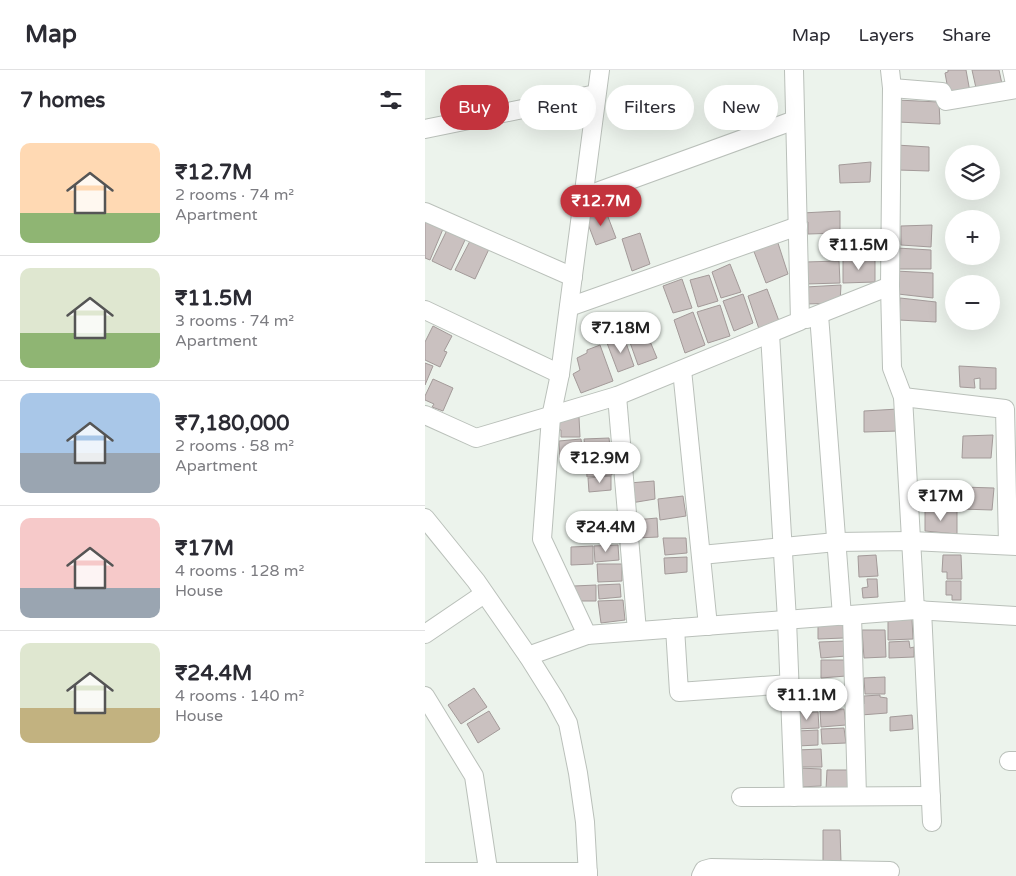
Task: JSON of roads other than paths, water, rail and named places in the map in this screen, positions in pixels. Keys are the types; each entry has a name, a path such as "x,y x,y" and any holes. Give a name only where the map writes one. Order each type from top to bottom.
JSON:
{"street":[{"path":"587,635 543,539 551,417 560,374 600,70"},
{"path":"794,70 800,321"},
{"path":"890,70 892,88 890,286 892,368 903,397 911,541 918,610 932,822"},
{"path":"892,88 942,92 946,102 1016,89 1013,70"},
{"path":"425,129 597,94"},
{"path":"583,196 795,120"},
{"path":"425,212 573,277"},
{"path":"569,307 798,226"},
{"path":"425,415 476,438 617,396 890,286"},
{"path":"425,310 560,374"},
{"path":"819,315 836,542 847,615 857,796"},
{"path":"770,334 787,620 794,797"},
{"path":"682,370 708,626"},
{"path":"617,396 637,631"},
{"path":"701,555 836,542 911,541 1012,546 1011,474 1005,409 903,397"},
{"path":"425,518 476,581 528,656 568,723 580,783 585,822 588,874 425,872"},
{"path":"425,634 484,594"},
{"path":"528,656 587,635 918,610 1016,616"},
{"path":"675,628 679,692 790,684"},
{"path":"425,696 474,776 489,874"},
{"path":"741,798 931,796"},
{"path":"701,876 704,870 711,868 890,871"}]}
